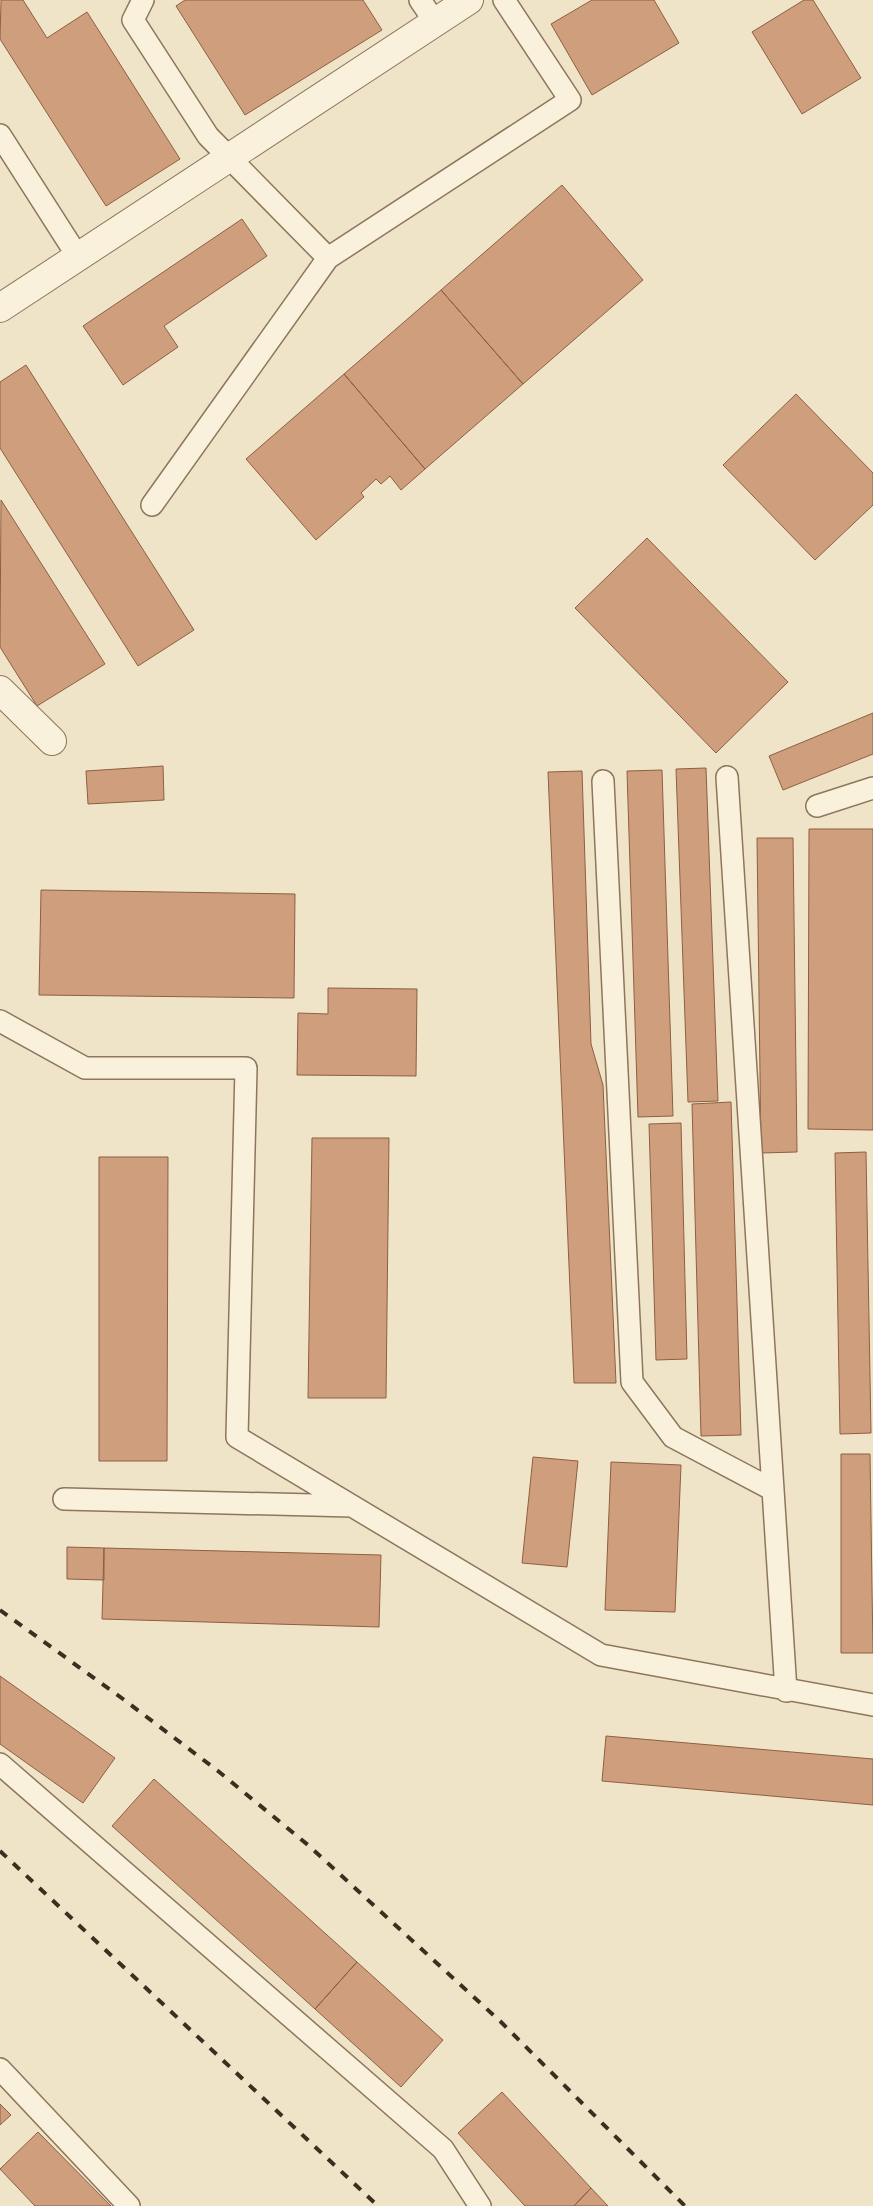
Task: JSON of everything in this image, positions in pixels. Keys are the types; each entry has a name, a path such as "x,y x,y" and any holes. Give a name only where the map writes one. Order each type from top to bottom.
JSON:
{"street":[{"path":"0,308 469,0"},
{"path":"0,690 52,741"}],"lane":[{"path":"143,0 133,20 208,136 328,258"},
{"path":"420,0 435,22"},
{"path":"152,504 328,258 570,100 504,0"},
{"path":"0,134 78,257"},
{"path":"727,777 786,1691"},
{"path":"603,781 632,1382 673,1437 773,1490"},
{"path":"817,806 873,788"},
{"path":"0,1021 85,1068 246,1068 236,1437 601,1656 786,1691 873,1705"},
{"path":"64,1498 352,1506"},
{"path":"0,1764 443,2149 480,2206"},
{"path":"0,2069 129,2206"}],"building":[{"path":"1,0 23,0 47,38 87,12 180,159 106,206 0,39"},
{"path":"185,0 363,0 382,30 245,115 176,6"},
{"path":"592,0 654,0 679,43 592,95 551,24"},
{"path":"804,0 813,0 861,78 802,114 752,32"},
{"path":"562,185 643,280 523,384 441,290"},
{"path":"242,219 267,256 164,326 178,347 123,385 83,326"},
{"path":"441,290 523,384 425,469 344,374"},
{"path":"26,365 194,630 138,666 0,448 0,382"},
{"path":"344,374 425,469 401,490 390,476 381,484 376,479 361,493 364,497 316,540 246,459"},
{"path":"796,394 873,473 873,505 815,560 723,465"},
{"path":"1,500 105,664 37,706 0,647"},
{"path":"647,538 788,682 716,753 575,608"},
{"path":"873,713 873,754 783,790 769,756"},
{"path":"163,766 164,800 88,804 86,771"},
{"path":"706,768 718,1101 688,1102 676,769"},
{"path":"662,770 673,1116 638,1117 627,771"},
{"path":"582,771 591,1044 603,1085 616,1383 574,1383 548,772"},
{"path":"809,829 873,829 873,1130 808,1129"},
{"path":"757,838 793,838 797,1152 761,1153"},
{"path":"41,890 295,894 294,998 39,995"},
{"path":"328,988 417,989 416,1076 297,1075 298,1013 328,1014"},
{"path":"731,1102 741,1435 701,1436 692,1104"},
{"path":"681,1123 687,1359 656,1360 649,1124"},
{"path":"312,1138 389,1138 386,1398 308,1398"},
{"path":"866,1152 871,1433 840,1434 835,1153"},
{"path":"99,1157 168,1157 167,1461 99,1461"},
{"path":"841,1454 870,1454 873,1653 841,1653"},
{"path":"533,1457 578,1461 567,1567 522,1563"},
{"path":"611,1462 681,1465 675,1612 605,1610"},
{"path":"67,1547 104,1548 104,1580 67,1579"},
{"path":"104,1548 381,1555 379,1627 102,1619"},
{"path":"0,1676 115,1758 83,1803 0,1744"},
{"path":"606,1736 873,1759 873,1805 602,1781"},
{"path":"154,1779 357,1962 315,2009 112,1826"},
{"path":"357,1962 443,2040 401,2087 315,2009"},
{"path":"502,2092 591,2188 574,2206 525,2206 458,2133"},
{"path":"0,2104 11,2115 0,2125"},
{"path":"38,2132 111,2206 35,2206 0,2169"},
{"path":"591,2188 608,2206 574,2206"}],"railway":[{"path":"0,1610 218,1771 308,1845 501,2022 685,2206"},
{"path":"0,1851 378,2206"}]}
